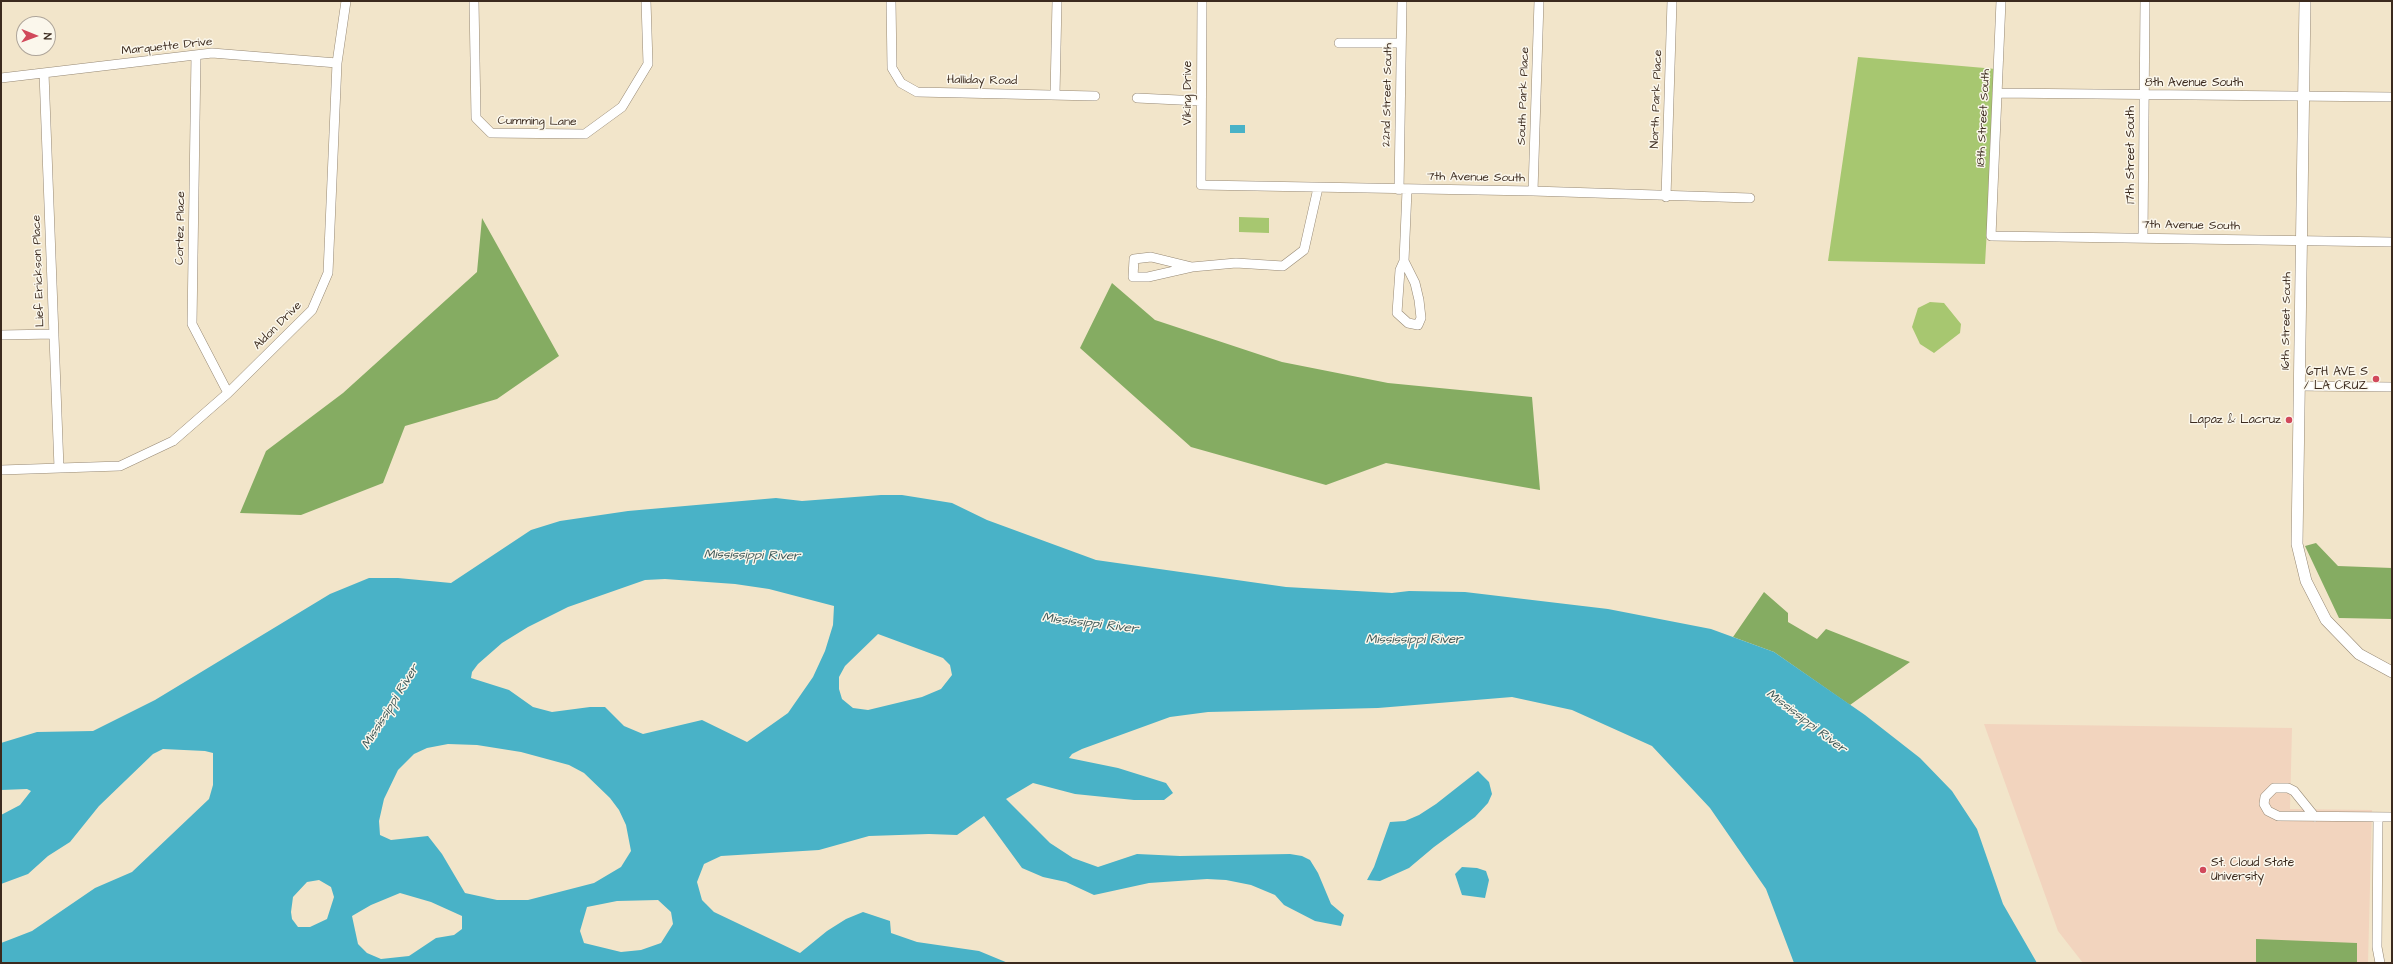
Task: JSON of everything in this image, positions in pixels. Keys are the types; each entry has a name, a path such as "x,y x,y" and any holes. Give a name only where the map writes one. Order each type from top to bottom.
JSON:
{"street":[{"name":"Aldon Drive","path":"1,470 120,466 173,441 228,393 312,310 328,273 336,63 346,1"},
{"name":"Cumming Lane","path":"474,1 476,118 491,133 585,134 622,107 648,64 646,1"},
{"name":"Halliday Road","path":"891,1 892,68 901,83 917,92 1095,96"},
{"path":"1055,95 1057,1"},
{"name":"Viking Drive","path":"1201,185 1200,101 1202,1"},
{"name":"22nd Street South","path":"1402,1 1401,43 1404,261"},
{"name":"South Park Place","path":"1533,191 1539,1"},
{"name":"North Park Place","path":"1666,197 1672,1"},
{"name":"18th Street South","path":"1990,236 2001,1"},
{"name":"17th Street South","path":"2143,238 2145,1"},
{"name":"16th Street South","path":"2305,1 2297,544 2302,568 2310,591 2326,620 2359,654 2392,672"},
{"path":"1339,43 1401,43"},
{"name":"Marquette Drive","path":"1,78 212,53 336,63"},
{"name":"Cortez Place","path":"196,55 192,324 228,393"},
{"name":"Lief Erickson Place","path":"44,73 59,468"},
{"name":"8th Avenue South","path":"1997,93 2392,97"},
{"path":"1137,98 1200,101"},
{"name":"7th Avenue South","path":"1201,185 1403,190 1533,191 1666,197 1750,198"},
{"path":"1192,267 1151,257 1134,259 1133,277 1148,277 1192,267 1236,263 1283,266 1304,250 1318,188"},
{"name":"7th Avenue South","path":"1990,236 2301,239 2392,242"},
{"path":"1404,261 1414,283 1419,300 1420,318 1418,325 1408,323 1397,313 1400,270 1404,261"},
{"path":"1,336 54,334"},
{"path":"2299,386 2392,387"},
{"path":"2315,817 2294,790 2288,788 2274,788 2265,797 2264,804 2268,811 2278,816 2315,817 2392,817"},
{"path":"2378,817 2376,947 2380,963"}],"shaded area":[{"name":"St. Cloud State University","path":"1984,724 2292,728 2290,809 2372,810 2368,963 2083,963 2058,931"}],"green space":[{"path":"1858,57 1996,69 1985,264 1828,261"},
{"path":"1239,217 1269,218 1269,233 1239,232"},
{"path":"482,218 559,356 497,399 405,426 383,483 301,515 240,513 266,451 343,393 477,272"},
{"path":"1112,283 1155,320 1282,362 1388,383 1532,397 1540,490 1386,463 1326,485 1191,447 1080,348"},
{"path":"1930,302 1944,303 1961,324 1960,333 1934,353 1920,344 1912,327 1918,308"},
{"path":"2316,543 2338,566 2392,568 2392,619 2339,618 2305,546"},
{"path":"1764,592 1788,613 1788,622 1817,639 1826,629 1910,662 1850,705 1774,652 1733,637"},
{"path":"2256,939 2357,943 2357,963 2256,963"}],"water":[{"path":"1230,125 1245,125 1245,133 1230,133"},
{"name":"Mississippi River","path":"881,495 902,495 952,503 987,520 1096,560 1286,587 1392,593 1409,591 1465,592 1608,609 1711,629 1774,652 1865,715 1920,758 1952,791 1977,829 2003,904 2037,963 1794,963 1766,889 1710,808 1652,746 1572,710 1512,697 1378,708 1208,712 1170,717 1082,749 1072,754 1069,758 1118,768 1166,783 1173,793 1164,800 1134,800 1075,794 1033,783 1006,799 1050,843 1073,858 1098,867 1137,854 1180,856 1290,854 1302,856 1310,860 1318,873 1331,904 1344,915 1341,926 1315,921 1284,905 1275,895 1251,885 1226,880 1207,879 1149,883 1094,895 1066,882 1043,877 1022,868 984,816 957,835 929,834 869,836 819,850 721,856 704,864 697,882 702,900 714,912 800,953 827,931 846,919 863,912 890,921 891,933 917,942 979,951 1008,963 1,963 1,943 32,931 95,888 132,872 209,799 213,785 213,753 205,751 163,749 153,754 99,806 70,842 48,856 28,874 1,884 1,815 20,805 31,791 27,789 1,790 1,743 37,732 93,731 155,700 330,594 369,578 398,578 451,583 531,530 560,521 628,511 776,498 802,501","holes":["665,579 735,584 769,589 834,606 833,625 825,651 813,677 788,713 747,742 702,720 643,734 624,726 605,707 590,707 552,712 533,707 509,690 471,678 472,672 478,664 502,643 528,627 568,607 645,580","878,634 943,658 950,665 952,675 941,689 922,697 868,710 853,708 842,699 839,689 839,677 845,666","448,744 477,745 521,752 569,765 584,773 610,798 619,810 626,825 631,851 621,867 594,883 528,900 497,900 465,893 442,854 428,836 391,840 380,835 379,821 384,799 398,770 414,754 427,748","319,880 331,887 334,897 327,919 310,927 298,927 292,919 291,912 293,897 307,882","400,893 431,902 462,916 462,929 454,935 436,938 409,956 381,959 367,953 358,944 352,916 371,905","658,900 671,912 673,924 661,943 641,950 621,952 584,943 580,931 587,907 617,901"]},
{"path":"1478,771 1489,782 1492,794 1488,803 1475,817 1434,847 1409,868 1380,881 1367,880 1374,867 1390,822 1405,821 1419,815 1436,804"},
{"path":"1462,867 1477,868 1486,871 1489,880 1485,898 1462,895 1455,874"}],"place":[{"name":"6TH AVE S / LA CRUZ","path":"2376,379"},
{"name":"Lapaz & Lacruz","path":"2289,420"},
{"name":"St. Cloud State University","path":"2203,870"}]}
